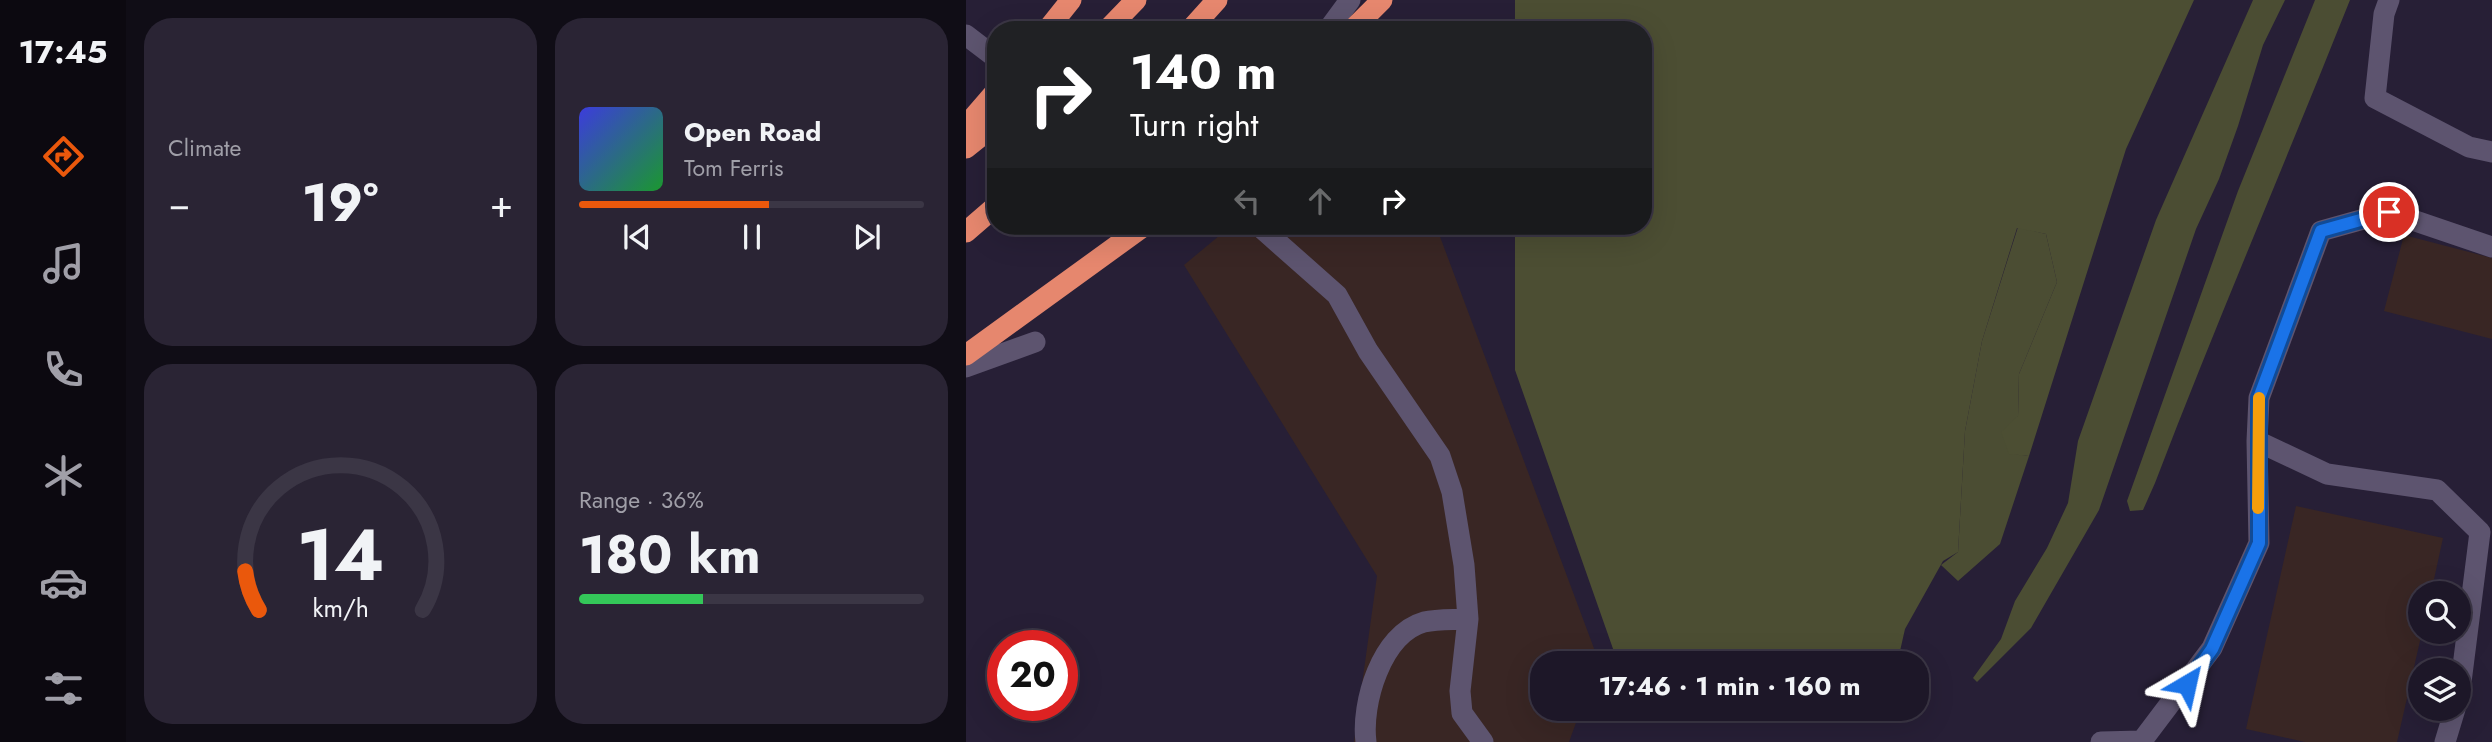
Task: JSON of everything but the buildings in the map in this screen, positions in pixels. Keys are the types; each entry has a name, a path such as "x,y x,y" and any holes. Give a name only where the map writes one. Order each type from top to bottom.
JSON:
{"highway":[{"path":"1054,21 1071,0"},
{"path":"1116,21 1136,0"},
{"path":"1198,21 1217,0"},
{"path":"1361,21 1382,0"},
{"path":"966,126 987,101"},
{"path":"966,148 987,131"},
{"path":"966,232 987,214"},
{"path":"966,355 1131,235"}],"street":[{"path":"1335,21 1350,0"},
{"path":"2389,0 2384,14 2375,98 2469,147 2492,152"},
{"path":"968,39 987,52"},
{"path":"2101,742 2141,742 2161,719 2212,649 2259,543 2259,398 2321,231 2389,212 2492,247"},
{"path":"1269,235 1337,295 1368,351 1440,456 1454,504 1464,565 1468,619 1460,691 1462,713 1483,742"},
{"path":"966,367 1035,342"},
{"path":"2257,440 2327,474 2437,490 2480,532 2464,658"},
{"path":"1366,742 1364,730 1372,690 1390,648 1406,632 1423,622 1468,619"},
{"path":"2445,742 2451,721"}],"shaded area":[{"path":"1220,235 1439,235 1595,651 1530,651 1530,721 1577,721 1569,742 1354,742 1377,576 1184,265"},
{"path":"2404,235 2492,258 2492,339 2384,311"},
{"path":"2296,506 2443,538 2434,581 2408,581 2408,644 2419,644 2416,658 2408,658 2408,694 2397,742 2305,742 2246,729"}],"green space":[{"path":"1515,0 2194,0 2126,149 2029,456 2009,454 2001,432 2018,416 2019,374 2057,282 2046,234 2017,228 1982,341 1965,431 1958,552 1943,561 1905,629 1900,651 1614,651 1515,370 1515,235 1652,235 1652,21 1515,21"},
{"path":"2253,0 2285,0 2263,45 2238,126 2219,179 2196,229 2099,510 2031,628 1977,682 1973,678 2001,639 2015,601 2047,548 2068,503 2078,441 2156,220"},
{"path":"2315,0 2350,0 2155,483 2143,510 2130,511 2127,501 2238,191"},
{"path":"2018,227 2046,234 2057,282 2019,374 2018,416 2009,453 2029,456 2000,544 1958,581 1941,565 1958,552 1965,431 1982,341"}],"slow traffic":[{"path":"2258,508 2259,398"}],"route":[{"path":"2187,684 2212,649 2259,543 2259,398 2321,231 2389,212"}]}
